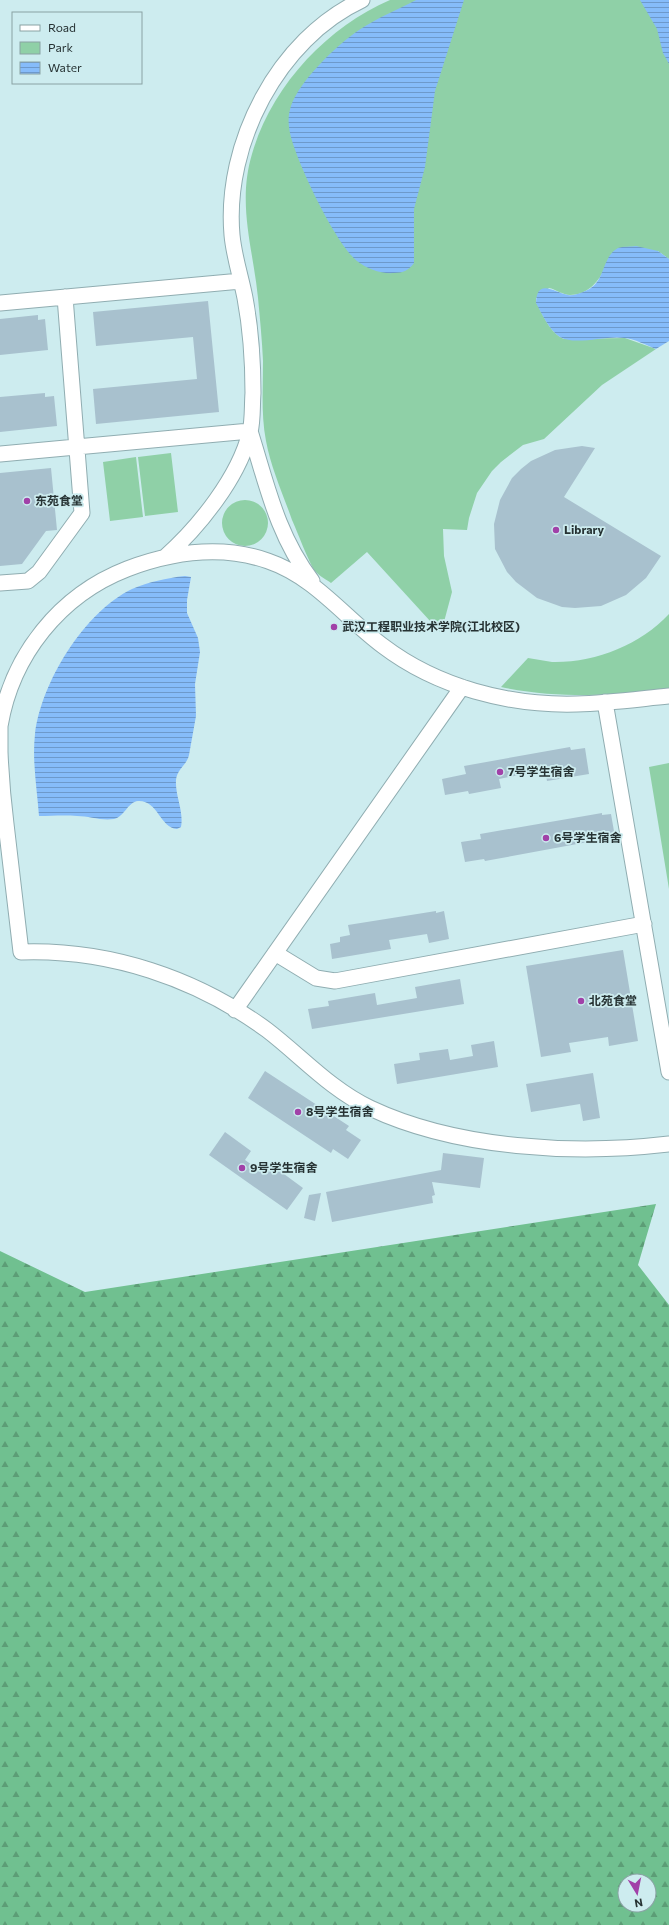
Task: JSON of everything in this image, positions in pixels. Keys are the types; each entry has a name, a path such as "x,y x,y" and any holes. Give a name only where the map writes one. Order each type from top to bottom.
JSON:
{"lane":[{"path":"164,558 183,541 211,507 234,469 250,431 252,405 252,352 249,324 232,234 232,203 240,158 252,122 271,82 301,43 327,21 362,0"},
{"path":"0,303 241,281"},
{"path":"0,583 28,581 39,572 82,513 65,297"},
{"path":"0,454 250,431"},
{"path":"250,431 269,496 279,524 296,557 317,588"},
{"path":"669,696 565,704 526,702 462,687 416,668 383,646 317,588 286,568 252,556 216,552 164,558 143,563 112,575 89,588 64,607 41,632 21,664 6,704 0,728 1,787 21,952 47,951 72,953 134,965 196,988 235,1010 282,1042 337,1088 369,1107 399,1120 466,1138 523,1146 589,1148 669,1144"},
{"path":"235,1010 462,687"},
{"path":"605,702 669,1072"},
{"path":"275,953 316,978 335,981 644,924"}],"green space":[{"path":"390,0 669,0 669,259 658,251 604,270 598,280 590,288 581,293 567,295 549,288 536,298 536,302 547,323 555,333 564,339 625,338 656,349 602,385 544,439 523,445 501,462 492,471 477,493 469,518 467,530 443,529 444,556 452,592 441,633 367,552 331,583 317,573 312,567 292,520 278,481 271,461 264,431 261,330 246,208 248,172 252,154 261,129 273,105 287,83 304,62 345,26"},
{"path":"171,453 178,512 145,516 138,457"},
{"path":"136,457 143,517 110,521 103,462"},
{"path":"245,500 258,504 264,510 268,523 264,536 258,542 245,546 232,542 226,536 222,523 226,510 232,504"},
{"path":"669,614 669,691 606,695 564,695 522,691 501,687 528,658 552,662 584,659 600,655 616,650 645,635"},
{"path":"669,763 669,889 649,767"},
{"path":"656,1204 638,1265 669,1305 669,1925 0,1925 0,1251 85,1292"}],"water":[{"path":"416,0 464,0 435,91 425,167 414,209 414,263 410,268 403,272 384,273 370,269 357,261 338,237 318,201 300,162 290,133 289,116 291,106 302,85 330,54 359,30"},
{"path":"640,0 669,0 669,64 663,53 657,29"},
{"path":"636,246 658,251 669,259 669,341 656,349 640,342 617,337 574,341 566,340 556,334 546,322 536,303 537,295 540,290 548,288 570,295 583,292 591,288 596,283 612,252 620,247"},
{"path":"185,576 191,577 187,600 187,613 198,638 200,652 195,684 196,716 189,755 178,773 176,780 182,821 181,827 177,829 171,827 150,805 145,802 138,801 131,804 121,815 114,819 82,816 39,816 34,765 35,734 39,714 46,693 68,651 97,614 114,600 132,589 145,584"}],"building":[{"path":"208,301 219,412 96,424 93,389 197,379 193,337 96,346 93,312"},
{"path":"38,315 38,320 45,319 48,350 0,355 0,319"},
{"path":"45,393 45,397 54,396 57,426 0,432 0,397"},
{"name":"Library","path":"582,446 595,448 564,497 661,556 646,578 626,595 601,606 575,608 562,607 537,598 516,582 507,572 495,549 494,524 500,500 512,478 521,469 531,461 555,450"},
{"name":"东苑食堂","path":"51,468 57,530 46,531 22,564 0,566 0,473"},
{"name":"7号学生宿舍","path":"570,747 571,750 585,748 589,774 547,781 545,770 499,779 501,788 469,794 468,791 445,795 442,779 466,774 464,766"},
{"name":"6号学生宿舍","path":"602,813 602,815 611,814 615,837 485,861 484,859 465,862 461,842 481,839 480,834"},
{"path":"436,911 436,913 444,911 449,939 429,943 427,934 389,940 391,949 332,959 330,944 340,942 340,937 350,935 348,925"},
{"name":"北苑食堂","path":"623,950 638,1041 609,1046 608,1037 569,1043 571,1052 541,1057 526,966"},
{"path":"460,979 464,1004 312,1029 308,1009 329,1006 328,1001 375,993 377,1005 417,998 415,987"},
{"path":"494,1041 498,1067 397,1084 394,1064 420,1060 419,1053 448,1049 450,1060 473,1056 471,1045"},
{"name":"8号学生宿舍","path":"265,1071 349,1126 346,1130 361,1140 348,1159 333,1149 331,1153 248,1098"},
{"path":"593,1073 600,1118 583,1121 580,1104 531,1112 526,1084"},
{"name":"9号学生宿舍","path":"225,1132 251,1151 245,1160 262,1172 269,1163 303,1188 287,1210 209,1155"},
{"path":"443,1153 484,1158 480,1188 432,1182 435,1195 432,1196 433,1203 332,1222 326,1192 441,1170"},
{"path":"321,1193 315,1221 304,1218 309,1195"}],"place":[{"name":"东苑食堂","path":"27,501"},
{"name":"Library","path":"556,530"},
{"name":"武汉工程职业技术学院(江北校区)","path":"334,627"},
{"name":"7号学生宿舍","path":"500,772"},
{"name":"6号学生宿舍","path":"546,838"},
{"name":"北苑食堂","path":"581,1001"},
{"name":"8号学生宿舍","path":"298,1112"},
{"name":"9号学生宿舍","path":"242,1168"}]}
